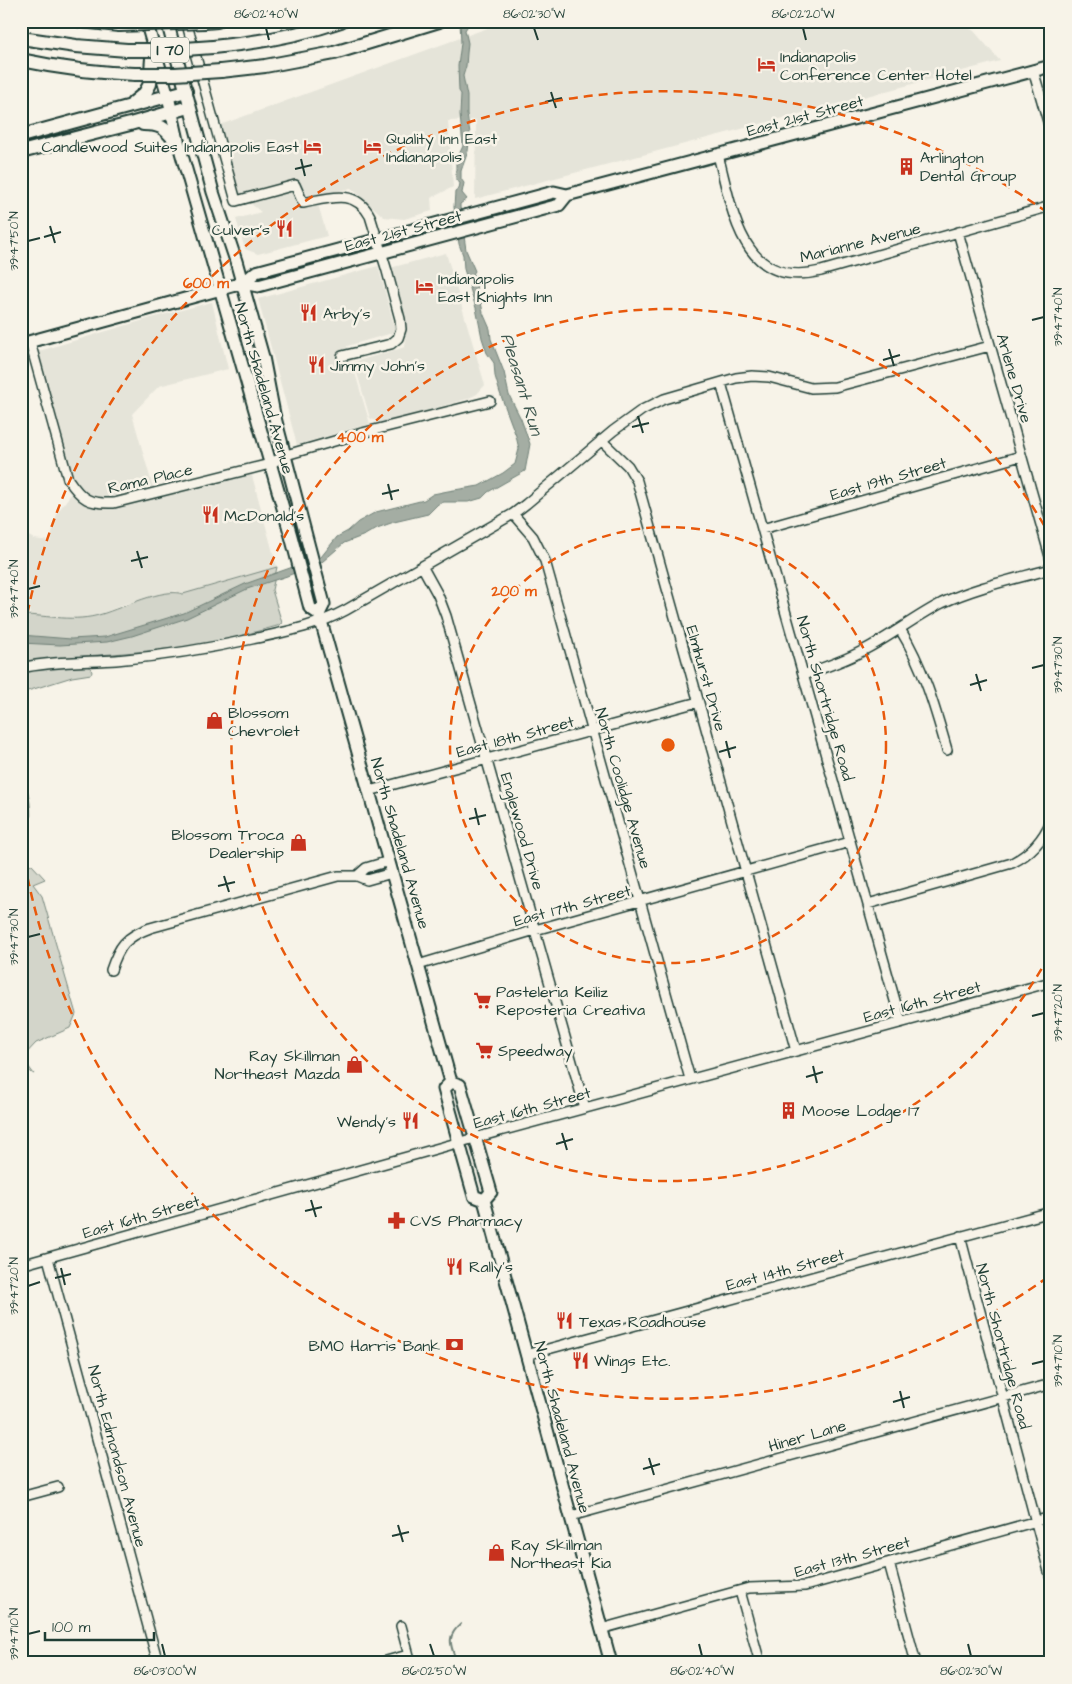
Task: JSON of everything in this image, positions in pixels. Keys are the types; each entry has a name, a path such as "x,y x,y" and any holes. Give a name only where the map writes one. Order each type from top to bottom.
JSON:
{"highway":[{"name":"I 70","path":"81,21 119,25 211,22"},
{"name":"I 70","path":"21,38 76,46 127,50 186,49 272,39 313,30 341,21"},
{"path":"21,60 94,72 175,74 221,71 265,66 334,53 440,21"},
{"path":"128,106 145,94 148,89 151,79 153,45"},
{"path":"21,66 52,66"},
{"path":"21,136 186,91"},
{"path":"21,152 189,107"},
{"path":"130,124 156,124 161,126 179,145"}],"main road":[{"name":"North Shadeland Avenue","path":"146,21 304,588 310,608 320,618 451,1082"},
{"name":"North Shadeland Avenue","path":"167,21 213,192 243,283 263,357 274,414 324,604 320,618"},
{"name":"East 21st Street","path":"380,246 446,221 481,211 554,192 567,195 1051,66"},
{"name":"East 21st Street","path":"26,343 243,283 256,272 380,246 448,235 559,205 567,195"},
{"name":"North Shadeland Avenue","path":"451,1082 460,1085 476,1138 491,1192 484,1200"},
{"name":"North Shadeland Avenue","path":"451,1082 444,1089 474,1196 484,1200"},
{"name":"North Shadeland Avenue","path":"484,1200 611,1663"}],"street":[{"path":"186,21 236,201 295,185 303,203 332,197 345,197 358,202 371,218 400,319 400,334 391,344 342,356"},
{"path":"1034,70 1051,132"},
{"name":"Marianne Avenue","path":"718,155 744,242 757,257 780,271 801,274 817,272 1051,206"},
{"name":"Arlene Drive","path":"958,232 1051,560"},
{"name":"Rama Place","path":"26,343 68,479 78,494 93,502 114,503 270,464 286,455 362,433 490,401"},
{"path":"21,668 46,664 136,658 192,651 276,634 320,618 422,566 513,514 630,418 656,402 682,393 742,377 759,376 803,386 828,388 990,346"},
{"name":"North Shortridge Road","path":"721,383 900,1022"},
{"name":"Elmhurst Drive","path":"601,440 628,466 637,481 796,1051"},
{"name":"East 19th Street","path":"762,529 1021,456"},
{"name":"North Coolidge Avenue","path":"513,514 533,537 544,558 690,1079"},
{"name":"Englewood Drive","path":"422,566 438,595 444,611 585,1108"},
{"path":"804,674 854,655 955,597 1051,569"},
{"path":"900,629 928,686 946,750"},
{"name":"East 18th Street","path":"369,791 698,702"},
{"path":"868,904 1008,864 1029,852 1043,836 1051,821"},
{"name":"East 17th Street","path":"418,965 535,930 850,842"},
{"path":"357,876 366,868 389,861"},
{"path":"111,970 118,951 125,942 140,932 338,876 357,876 367,880 392,873"},
{"name":"East 16th Street","path":"21,1265 459,1142 1051,982"},
{"name":"East 14th Street","path":"526,1355 1051,1212"},
{"name":"North Shortridge Road","path":"960,1236 1001,1397 1051,1579"},
{"name":"North Edmondson Avenue","path":"48,1258 158,1663"},
{"name":"Hiner Lane","path":"571,1516 1051,1384"},
{"path":"21,1497 58,1487"},
{"name":"East 13th Street","path":"602,1629 749,1588 805,1586 1051,1517"},
{"path":"889,1562 916,1663"},
{"path":"740,1590 760,1663"},
{"path":"379,1663 410,1659 401,1626"}],"shaded area":[{"name":"Pleasant Run","path":"460,21 468,21 465,30 468,43 463,76 467,96 470,133 468,151 461,171 461,179 464,183 462,193 467,199 460,204 466,250 475,271 473,274 483,313 504,372 509,395 521,419 530,444 525,471 488,492 482,498 468,502 444,502 438,504 428,514 377,528 344,543 322,562 247,589 187,618 107,642 60,645 21,643 21,635 71,639 105,637 184,613 245,584 321,557 337,537 376,512 424,500 433,494 479,486 515,464 519,449 516,436 500,393 495,376 494,363 487,353 482,338 476,308 464,269 454,207 455,192 459,189 460,183 456,180 456,161 463,146 458,66 461,43"},
{"path":"507,21 958,21 974,31 1000,61 475,199 476,120 448,121 453,187 431,198 432,211 404,219 384,217 351,188 316,197 327,236 258,254 245,249 236,219 261,212 238,193 220,125"},
{"path":"446,253 485,385 477,394 467,399 381,424 370,418 354,362 405,347 406,338 390,268"},
{"path":"378,266 396,332 347,346 370,424 297,445 258,299"},
{"path":"212,302 228,369 159,386 132,414 156,498 251,472 277,567 183,594 176,591 125,604 102,614 79,619 31,616 26,603 21,577 21,535 25,534 34,539 50,541 57,513 71,494 65,482 29,354"},
{"path":"277,567 272,590 282,623 277,626 229,639 190,646 72,657 90,667 91,674 72,677 21,693 21,615 72,618 92,617 165,593 183,594"},
{"path":"21,768 31,815 26,850 21,854"},
{"path":"21,857 24,863 32,865 45,879 33,884 42,896 76,1014 70,1028 36,1043 22,1058 34,1074 21,1066"}],"waterway":[{"path":"457,1663 451,1647 451,1638 461,1624"}],"place":[{"name":"Indianapolis Conference Center Hotel","path":"766,65"},
{"name":"Candlewood Suites Indianapolis East","path":"313,146"},
{"name":"Quality Inn East Indianapolis","path":"372,147"},
{"name":"Arlington Dental Group","path":"906,166"},
{"name":"Culver's","path":"284,229"},
{"name":"Indianapolis East Knights Inn","path":"424,287"},
{"name":"Arby's","path":"309,313"},
{"name":"Jimmy John's","path":"316,365"},
{"name":"McDonald's","path":"210,515"},
{"name":"Blossom Chevrolet","path":"214,721"},
{"name":"Blossom Troca Dealership","path":"298,843"},
{"name":"Pasteleria Keiliz Reposteria Creativa","path":"482,1000"},
{"name":"Speedway","path":"484,1050"},
{"name":"Ray Skillman Northeast Mazda","path":"354,1064"},
{"name":"Moose Lodge 17","path":"788,1110"},
{"name":"Wendy's","path":"410,1121"},
{"name":"CVS Pharmacy","path":"396,1220"},
{"name":"Rally's","path":"455,1266"},
{"name":"Texas Roadhouse","path":"565,1321"},
{"name":"BMO Harris Bank","path":"454,1345"},
{"name":"Wings Etc.","path":"580,1360"},
{"name":"Ray Skillman Northeast Kia","path":"497,1553"}]}
